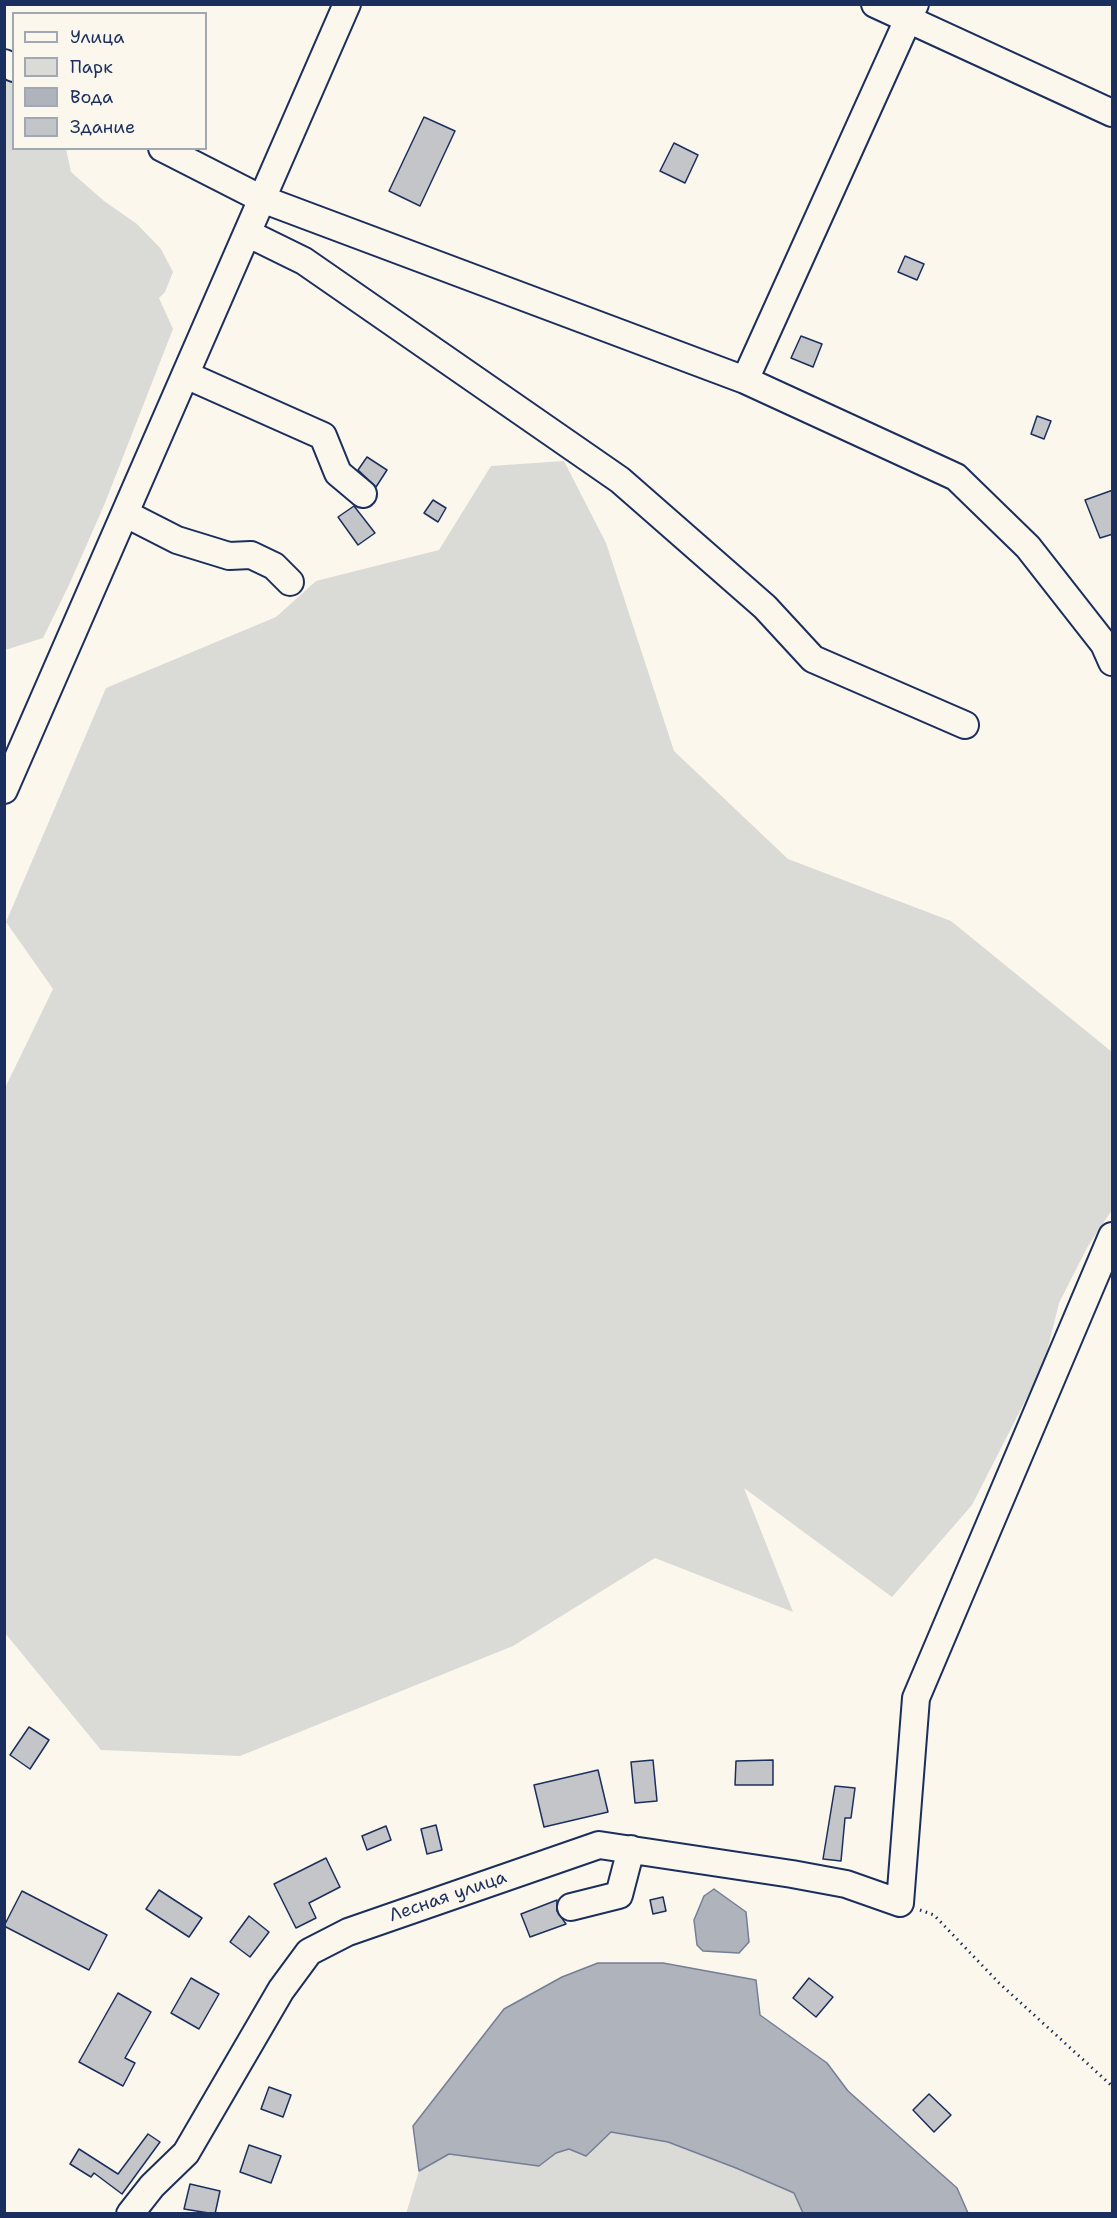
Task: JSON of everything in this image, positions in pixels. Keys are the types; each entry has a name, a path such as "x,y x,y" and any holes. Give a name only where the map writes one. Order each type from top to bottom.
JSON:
{"street":[{"path":"4,790 348,4"},
{"path":"875,4 912,12 1113,114"},
{"path":"745,380 912,12"},
{"path":"166,150 262,199 745,380 956,477 1028,547 1104,644 1113,662"},
{"path":"247,233 304,261 620,480 765,607 813,659 965,725"},
{"path":"186,375 323,436 338,473 363,495"},
{"path":"126,514 177,540 229,556 252,555 274,566 290,582"},
{"path":"900,1903 916,1698 1113,1236"},
{"name":"Лесная улица","path":"130,2214 152,2186 186,2153 281,1990 309,1952 348,1932 599,1845 846,1884 900,1903"},
{"path":"571,1907 619,1895 631,1849"}],"path":[{"path":"900,1903 934,1915 999,1983 1113,2086"}],"green space":[{"path":"4,77 12,79 12,150 66,150 71,172 104,201 137,224 161,249 173,272 165,292 159,298 173,329 105,503 69,585 43,638 5,650"},
{"path":"564,461 606,543 674,751 788,859 951,921 1112,1052 1112,1210 1088,1246 1059,1303 1044,1364 972,1505 892,1597 744,1488 793,1612 655,1558 513,1646 240,1756 101,1750 5,1633 5,1088 53,989 6,922 106,688 276,617 316,581 439,550 491,466"},
{"path":"611,2132 668,2142 736,2168 794,2193 803,2213 406,2214 419,2171 449,2154 539,2166 556,2153 569,2149 586,2156"}],"water":[{"path":"714,1889 746,1912 749,1942 739,1953 703,1951 697,1945 694,1920 704,1896"},
{"path":"598,1963 663,1963 756,1980 760,2015 827,2063 848,2091 957,2188 968,2213 803,2213 794,2193 736,2168 668,2142 611,2132 586,2156 569,2149 556,2153 539,2166 449,2154 419,2171 413,2126 504,2009 562,1977"}],"building":[{"path":"424,117 455,131 420,206 389,191"},
{"path":"674,143 698,155 685,183 660,171"},
{"path":"905,256 924,264 917,280 898,272"},
{"path":"801,336 822,344 813,367 791,358"},
{"path":"1037,416 1051,421 1044,439 1031,434"},
{"path":"367,457 387,470 376,487 358,470"},
{"path":"1113,490 1113,534 1100,538 1085,500"},
{"path":"433,500 446,508 438,522 424,513"},
{"path":"354,506 375,533 358,545 338,517"},
{"path":"29,1727 49,1740 30,1769 10,1755"},
{"path":"653,1760 657,1801 635,1803 631,1762"},
{"path":"773,1760 773,1785 735,1785 736,1761"},
{"path":"598,1770 608,1812 544,1827 534,1785"},
{"path":"835,1786 855,1788 851,1818 845,1818 841,1861 823,1859"},
{"path":"436,1825 442,1850 427,1854 421,1829"},
{"path":"386,1826 391,1840 367,1850 362,1836"},
{"path":"326,1858 340,1887 309,1903 316,1918 296,1928 274,1884"},
{"path":"159,1890 202,1918 189,1937 146,1909"},
{"path":"22,1891 107,1935 89,1970 4,1926"},
{"path":"663,1897 666,1911 653,1914 650,1900"},
{"path":"557,1900 557,1911 566,1924 530,1937 521,1914"},
{"path":"249,1916 269,1932 250,1957 230,1942"},
{"path":"191,1978 219,1994 199,2029 171,2013"},
{"path":"809,1978 833,1997 816,2017 793,1998"},
{"path":"118,1993 151,2012 125,2058 135,2063 123,2086 79,2062"},
{"path":"269,2087 291,2095 283,2117 261,2109"},
{"path":"929,2094 951,2115 934,2132 913,2110"},
{"path":"148,2134 160,2142 122,2194 94,2173 91,2177 70,2164 79,2149 118,2174"},
{"path":"249,2145 281,2156 271,2183 240,2172"},
{"path":"190,2184 220,2191 215,2214 184,2209"}]}
